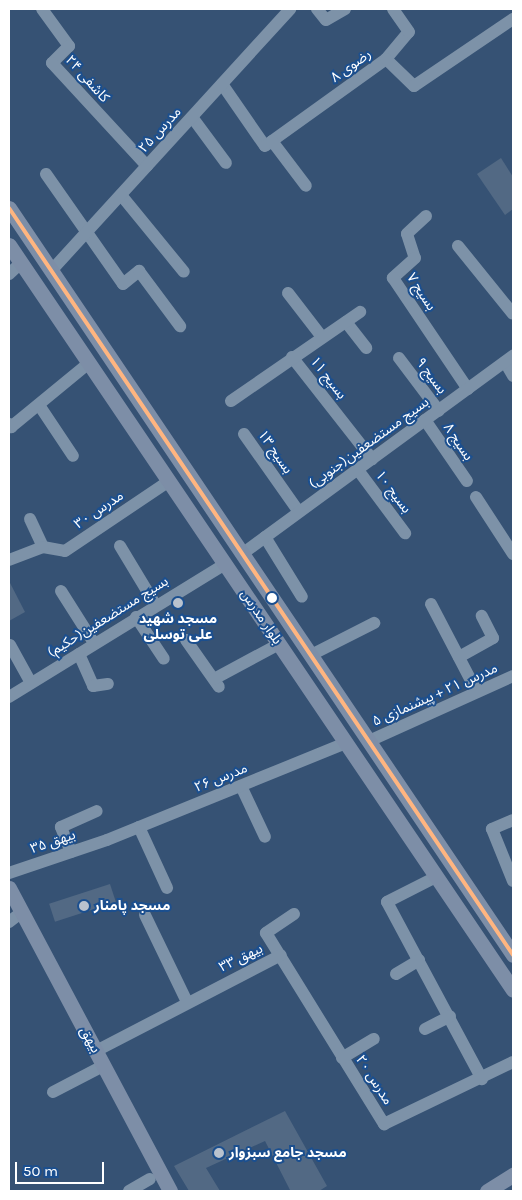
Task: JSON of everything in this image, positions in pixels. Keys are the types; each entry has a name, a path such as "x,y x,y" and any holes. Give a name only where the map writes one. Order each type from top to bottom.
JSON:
{"main road":[{"name":"بلوار مدرس","path":"9,208 513,955"},
{"name":"بلوار مدرس","path":"9,245 513,990"},
{"path":"142,442 159,430"},
{"path":"303,680 315,661"},
{"name":"بیهق","path":"9,888 96,1051 99,1068 170,1191"},
{"path":"487,1191 513,1175"}],"street":[{"name":"کاشفی ۲۴","path":"42,9 68,46 52,63 147,166"},
{"name":"مدرس ۲۵","path":"51,271 290,9"},
{"path":"317,9 326,20 345,9"},
{"path":"386,59 409,32 393,9"},
{"name":"رضوی ۸","path":"272,141 386,59 414,86 513,19"},
{"path":"222,84 265,146 272,141 306,186"},
{"path":"192,117 226,163"},
{"path":"46,174 123,284 139,271 180,326"},
{"path":"121,195 184,272"},
{"name":"بسیج ۷","path":"426,216 407,234 415,258 393,278 468,389"},
{"path":"458,246 513,314"},
{"path":"9,274 21,262"},
{"path":"288,293 322,337"},
{"name":"بسیج ۱۱","path":"360,312 292,357 372,459"},
{"path":"346,322 366,348"},
{"path":"231,401 292,357"},
{"name":"بسیج ۹","path":"399,358 438,411"},
{"path":"509,359 513,376"},
{"name":"بسیج مستضعفین(جنوبی)","path":"242,554 509,359"},
{"path":"9,424 11,427 88,363"},
{"path":"39,405 73,456"},
{"name":"بسیج ۸","path":"425,420 467,481"},
{"name":"بسیج ۱۳","path":"244,434 299,512"},
{"name":"بسیج ۱۰","path":"358,470 406,533"},
{"name":"مدرس ۳۰","path":"43,547 64,551 169,481"},
{"path":"476,497 513,554"},
{"path":"9,560 43,547 30,518"},
{"path":"265,537 302,597"},
{"path":"120,546 155,604"},
{"name":"بسیج مستضعفین(حکیم)","path":"9,697 155,604 225,564"},
{"path":"61,591 94,644"},
{"path":"431,604 477,692"},
{"path":"459,658 493,638 482,616"},
{"path":"136,617 164,659"},
{"path":"315,661 374,623"},
{"path":"186,640 217,683 278,644"},
{"path":"10,645 31,683"},
{"path":"79,654 93,686 108,684"},
{"name":"مدرس ۲۱ + پیشنمازی ۵","path":"368,741 477,692 513,678"},
{"name":"مدرس ۲۶","path":"107,840 346,743"},
{"path":"242,786 265,837"},
{"path":"71,852 61,827 97,811"},
{"path":"513,820 492,830 513,880"},
{"path":"139,827 167,888"},
{"name":"بیهق ۳۵","path":"9,874 107,840"},
{"path":"436,877 387,902 450,1016 482,1079"},
{"path":"9,922 22,912"},
{"name":"بیهق ۳۳","path":"96,1051 187,1002 281,955 266,933 294,914"},
{"path":"145,915 187,1002"},
{"name":"مدرس ۲۰","path":"281,955 342,1058 384,1124 482,1079 513,1062"},
{"path":"396,974 419,960"},
{"path":"425,1029 450,1016"},
{"path":"342,1058 374,1039"},
{"path":"53,1092 99,1068"},
{"path":"129,1191 150,1179"}],"building":[{"path":"501,158 513,177 513,209 505,215 477,174"},
{"path":"9,581 25,612 9,621"},
{"name":"مسجد پامنار","path":"110,884 116,902 55,922 49,904"},
{"name":"مسجد جامع سبزوار","path":"285,1111 327,1186 319,1191 287,1191 290,1190 265,1141 206,1168 220,1191 189,1191 174,1166"}],"transit line":[{"path":"9,208 513,955"}],"place":[{"name":"مسجد شهید علی توسلی","path":"178,603"},
{"name":"مسجد پامنار","path":"84,906"},
{"name":"مسجد جامع سبزوار","path":"219,1153"}]}
